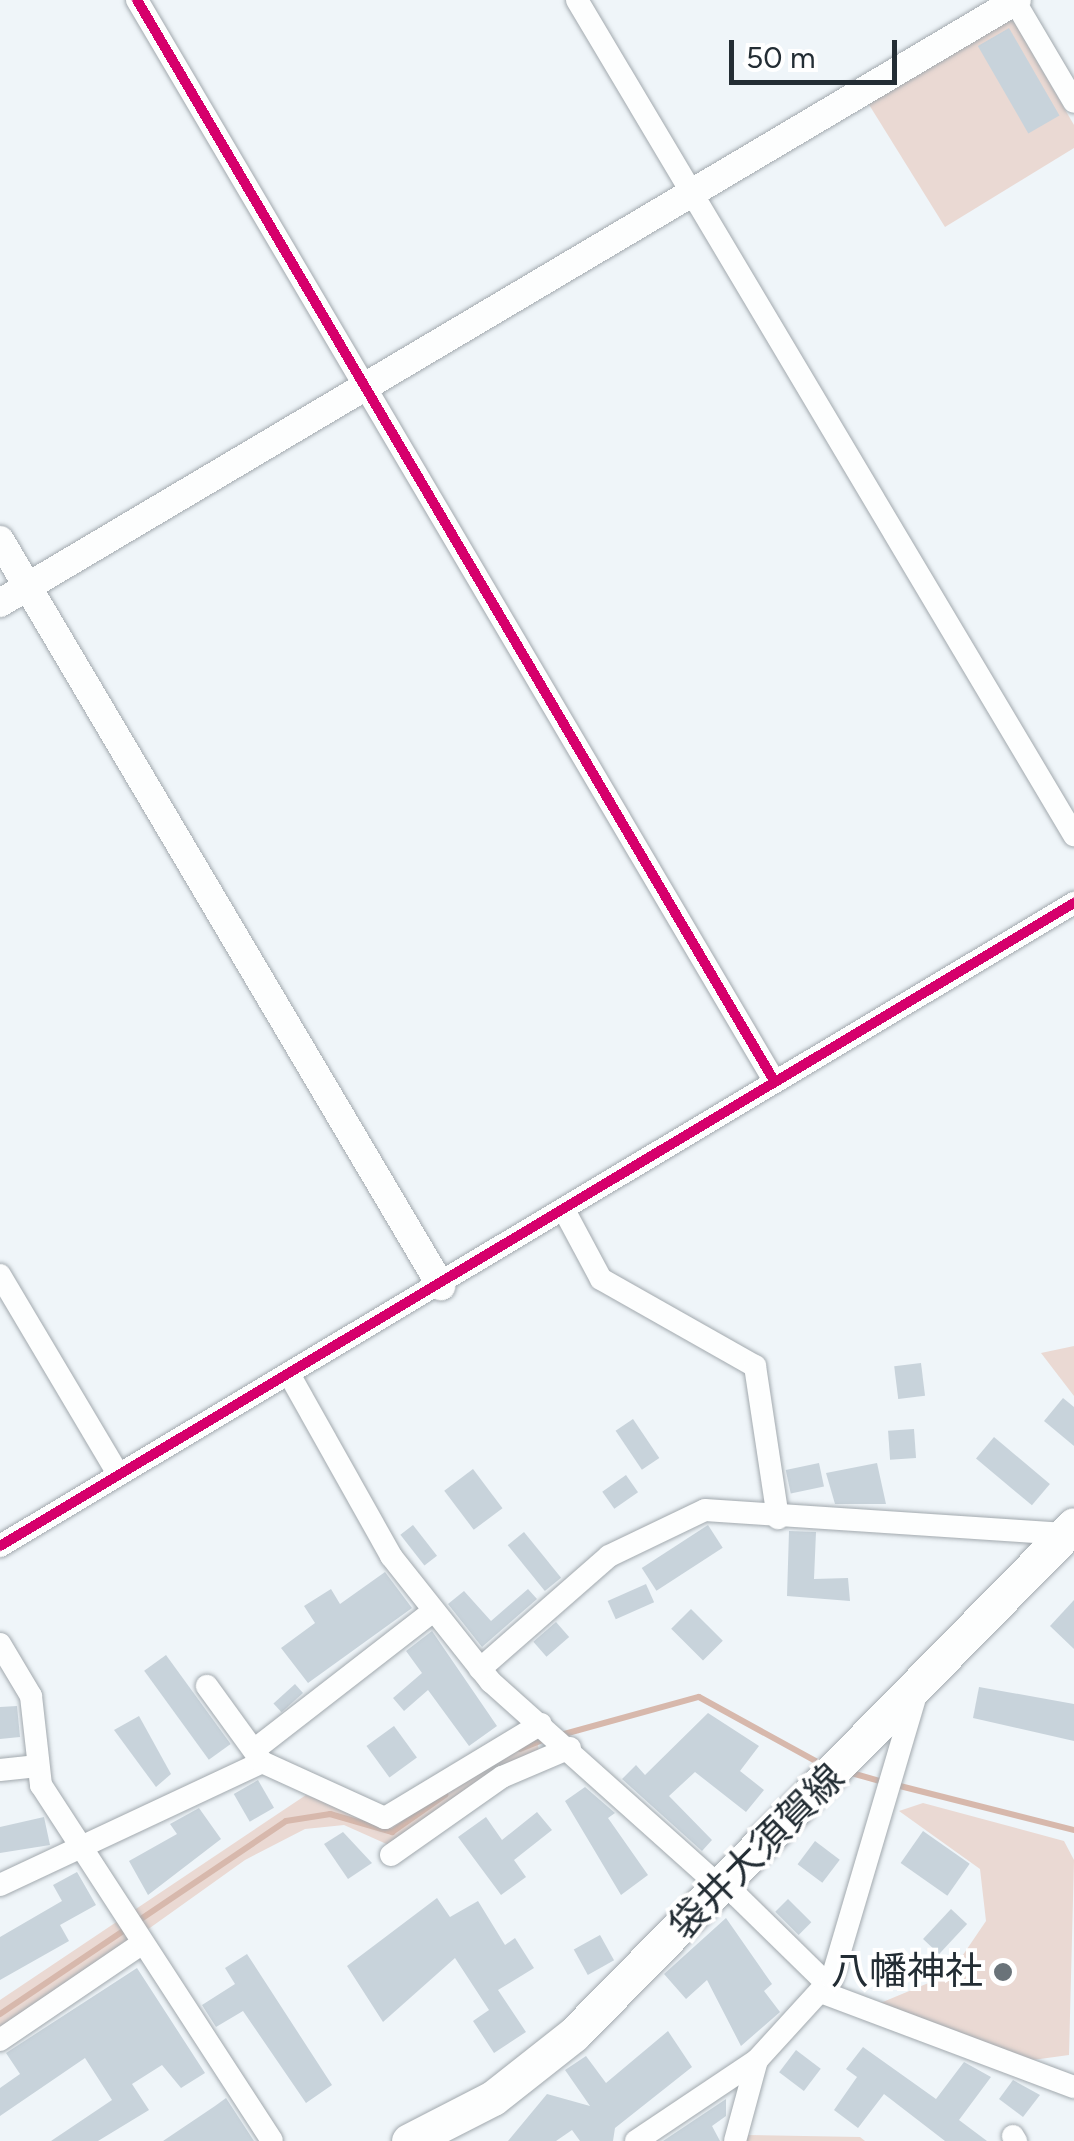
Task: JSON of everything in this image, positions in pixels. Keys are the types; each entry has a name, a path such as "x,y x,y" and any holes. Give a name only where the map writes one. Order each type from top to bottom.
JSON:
{"main road":[{"name":"袋井大須賀線","path":"410,2141 537,2066 824,1786 1070,1529"}],"street":[{"path":"137,0 368,383 773,1079"},
{"path":"577,0 1074,835"},
{"path":"0,602 1016,0 1074,102"},
{"path":"0,540 441,1286"},
{"path":"0,1546 441,1286 773,1079 1074,903"},
{"path":"564,1210 601,1279 755,1366 778,1518"},
{"path":"0,1275 118,1474"},
{"path":"290,1374 376,1532 480,1669 723,1886 824,1988 1074,2087"},
{"path":"480,1669 609,1556 678,1519 705,1510 778,1518 1070,1529"},
{"path":"0,1884 80,1848 258,1756 433,1612"},
{"path":"0,1644 30,1696 38,1766 80,1848 272,2141"},
{"path":"207,1686 258,1756 386,1818 541,1724"},
{"path":"636,2141 757,2060 824,1988 917,1689"},
{"path":"390,1855 502,1778 570,1748"},
{"path":"0,1770 38,1766"},
{"path":"0,2040 140,1944"},
{"path":"735,2141 757,2060"}],"shaded area":[{"path":"1010,15 1074,125 1074,148 945,227 868,103"},
{"path":"1074,1346 1074,1396 1041,1353"},
{"path":"536,1726 539,1753 391,1846 344,1825 305,1829 245,1860 0,2035 0,2000 306,1795 384,1822"},
{"path":"923,1803 1064,1841 1074,1860 1069,2055 1011,2063 866,2009 950,1974 986,1921 980,1869 899,1811"},
{"path":"747,2135 860,2137 865,2141 745,2141"}],"building":[{"path":"1009,28 1060,115 1028,133 978,46"},
{"path":"921,1363 925,1396 898,1399 894,1366"},
{"path":"1063,1398 1074,1407 1074,1446 1044,1421"},
{"path":"633,1419 659,1458 642,1470 616,1431"},
{"path":"914,1429 916,1458 890,1460 888,1431"},
{"path":"994,1437 1050,1484 1032,1505 976,1458"},
{"path":"819,1463 824,1486 791,1494 786,1470"},
{"path":"877,1463 886,1504 835,1504 826,1473"},
{"path":"473,1469 502,1508 474,1530 444,1491"},
{"path":"626,1475 638,1492 614,1509 602,1492"},
{"path":"413,1525 437,1556 424,1566 400,1535"},
{"path":"708,1525 723,1548 656,1591 642,1568"},
{"path":"789,1531 816,1532 814,1579 848,1578 850,1601 787,1596"},
{"path":"524,1532 561,1578 545,1591 508,1545"},
{"path":"385,1572 412,1608 308,1683 281,1648 315,1623 304,1606 331,1589 340,1604"},
{"path":"646,1584 654,1602 616,1619 608,1601"},
{"path":"528,1589 537,1599 482,1647 448,1604 464,1591 491,1621"},
{"path":"1074,1600 1074,1649 1050,1626"},
{"path":"691,1609 723,1641 703,1661 671,1629"},
{"path":"556,1622 569,1637 546,1657 533,1642"},
{"path":"432,1631 497,1726 469,1746 428,1690 404,1711 393,1698 422,1673 406,1651"},
{"path":"166,1655 231,1744 209,1760 144,1671"},
{"path":"295,1684 303,1693 281,1712 273,1703"},
{"path":"979,1687 1074,1704 1074,1741 973,1718"},
{"path":"17,1706 20,1737 0,1739 0,1707"},
{"path":"708,1713 759,1746 740,1771 764,1790 746,1812 695,1772 669,1796 712,1840 702,1851 622,1779 636,1765 645,1775"},
{"path":"139,1716 171,1774 156,1787 114,1730"},
{"path":"394,1726 417,1758 389,1778 366,1746"},
{"path":"258,1780 274,1808 250,1822 234,1794"},
{"path":"585,1787 615,1813 608,1818 648,1875 621,1895 565,1801"},
{"path":"199,1808 221,1839 148,1895 129,1861 177,1834 170,1824"},
{"path":"537,1812 552,1830 514,1860 526,1877 501,1895 458,1837 486,1817 502,1840"},
{"path":"44,1817 50,1845 0,1853 0,1827"},
{"path":"923,1831 970,1864 947,1896 901,1863"},
{"path":"343,1832 372,1863 348,1879 324,1844"},
{"path":"815,1841 840,1860 822,1883 798,1864"},
{"path":"77,1872 96,1905 60,1925 69,1941 0,1980 0,1937 62,1901 53,1885"},
{"path":"437,1898 450,1917 478,1901 505,1945 515,1938 534,1968 498,1990 526,2032 494,2053 473,2021 489,2010 455,1958 383,2022 347,1966"},
{"path":"788,1899 811,1922 799,1935 775,1912"},
{"path":"951,1909 967,1924 939,1954 923,1939"},
{"path":"726,1918 772,1984 764,1991 780,2012 741,2046 707,1980 686,1999 664,1974"},
{"path":"600,1935 614,1960 588,1975 574,1950"},
{"path":"247,1954 332,2085 306,2103 243,2011 216,2027 202,2005 235,1984 225,1968"},
{"path":"137,1968 205,2073 181,2088 162,2065 132,2084 149,2110 98,2141 51,2141 112,2100 85,2058 0,2116 0,2088 20,2074 6,2053"},
{"path":"668,2031 692,2067 615,2128 613,2141 580,2141 572,2130 556,2141 508,2141 547,2094 590,2106 565,2070 586,2056 606,2083"},
{"path":"863,2047 936,2099 964,2062 991,2077 959,2120 987,2141 945,2141 884,2094 858,2128 834,2110 857,2077 846,2069"},
{"path":"796,2050 821,2069 804,2091 779,2072"},
{"path":"1013,2080 1040,2095 1023,2117 999,2099"},
{"path":"226,2098 254,2141 163,2141 215,2106"},
{"path":"726,2099 726,2116 712,2126 720,2141 663,2141"}],"waterway":[{"path":"557,1736 699,1697 821,1764"},
{"path":"520,1749 545,1739"},
{"path":"848,1772 884,1782"},
{"path":"896,1785 1074,1830"},
{"path":"0,2014 286,1821 330,1814 392,1832 445,1795"}],"cycle path":[{"path":"137,0 773,1079"},
{"path":"0,1546 1074,903"}],"place":[{"name":"八幡神社","path":"1003,1972"}]}
